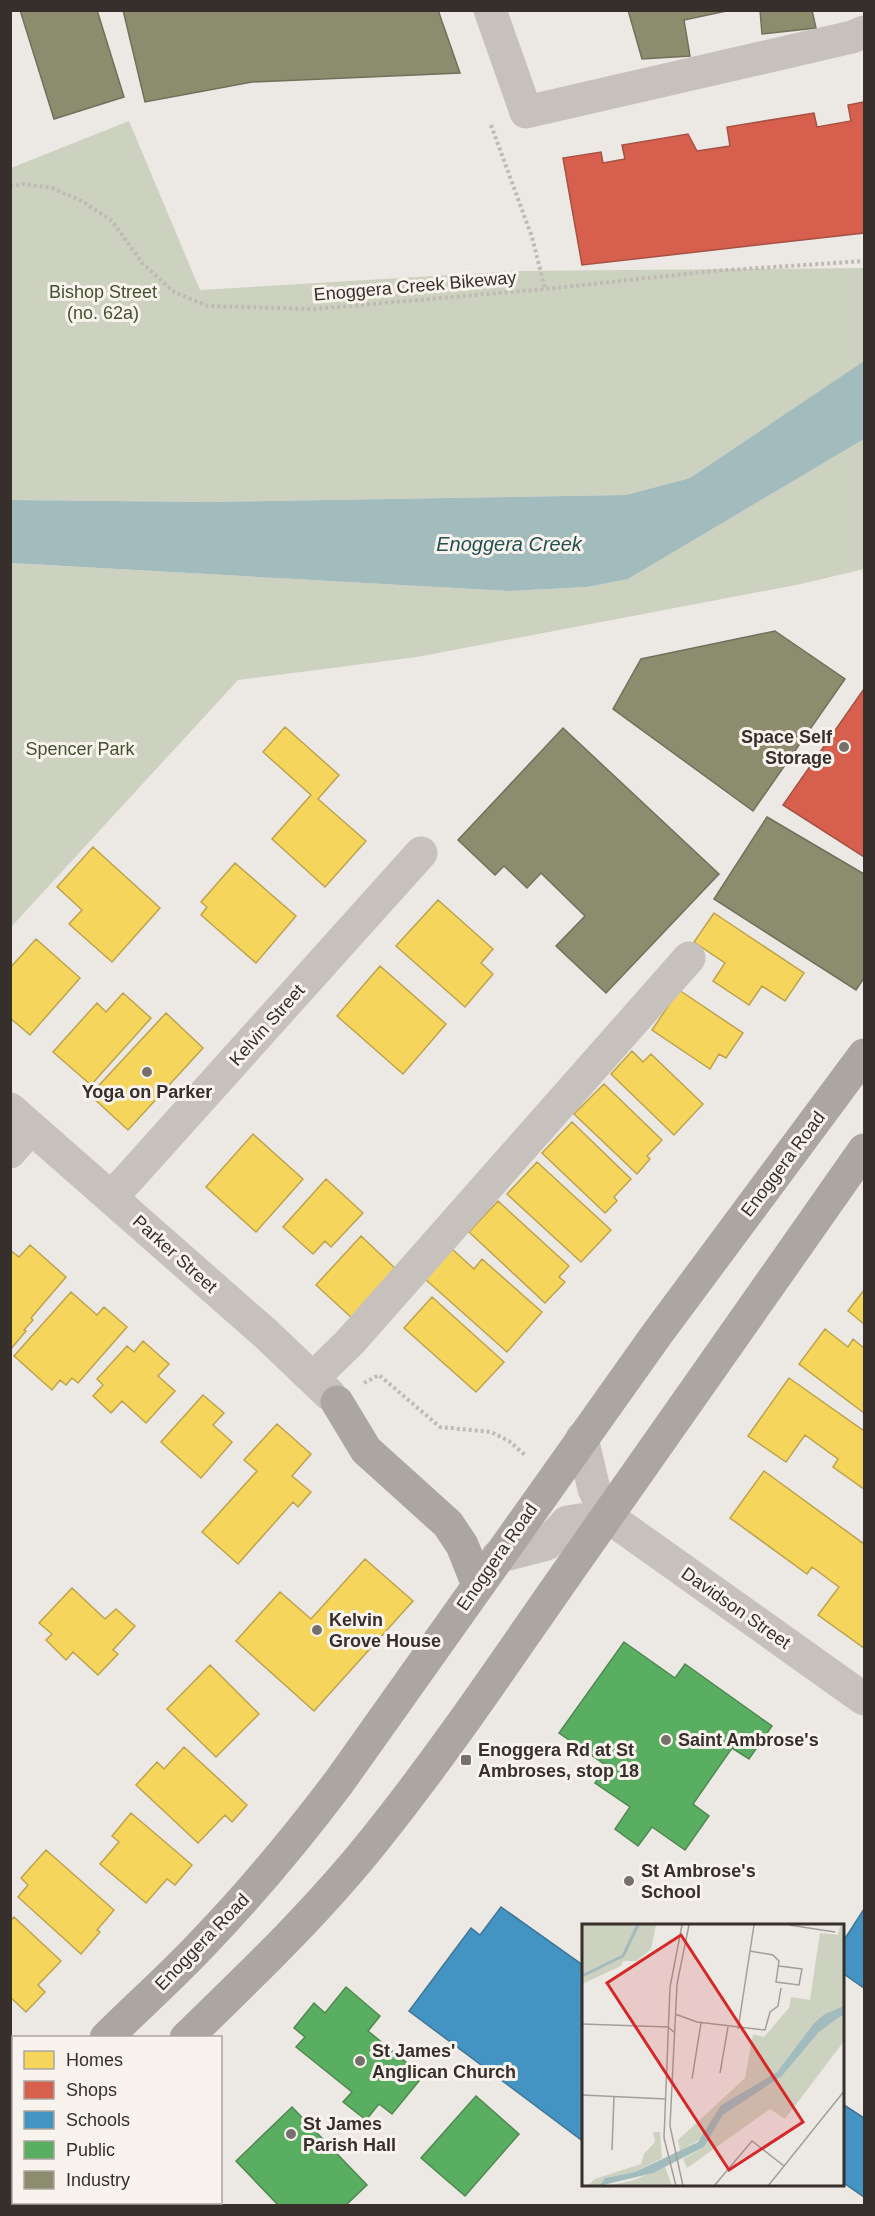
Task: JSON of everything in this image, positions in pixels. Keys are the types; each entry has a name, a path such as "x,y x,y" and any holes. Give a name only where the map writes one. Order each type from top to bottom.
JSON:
{"main road":[{"name":"Enoggera Road","path":"106,2036 200,1946 288,1847 339,1782 663,1325 864,1055"},
{"path":"187,2036 315,1909 375,1839 423,1776 864,1150"},
{"path":"337,1402 366,1450 448,1524 457,1535 478,1585"}],"street":[{"path":"490,10 526,112 852,37 864,32"},
{"name":"Kelvin Street","path":"112,1197 422,853"},
{"path":"313,1378 350,1342 689,958"},
{"name":"Parker Street","path":"17,1130 112,1197 337,1402"},
{"name":"Davidson Street","path":"582,1438 594,1489 607,1516 864,1699"},
{"path":"497,1557 547,1544 567,1522 607,1516"}],"path":[{"path":"488,117 532,237 545,289"},
{"name":"Enoggera Creek Bikeway","path":"10,186 24,184 52,188 82,201 112,221 143,264 174,292 208,306 314,309 545,289 713,271 864,261"},
{"path":"337,1402 380,1375 440,1427 491,1431 509,1441 525,1456"}],"green space":[{"name":"Bishop Street (no. 62a)","path":"129,121 200,290 520,271 864,268 864,361 690,478 626,495 208,502 11,500 11,168"},
{"name":"Spencer Park","path":"864,439 864,569 801,584 417,657 238,680 11,927 10,563 509,591 587,587 628,579"}],"water":[{"name":"Enoggera Creek","path":"864,361 864,439 628,579 587,587 509,591 11,563 11,500 208,502 626,495 690,478"}],"building: Homes":[{"path":"285,727 339,775 318,799 366,841 325,887 272,839 311,795 263,752"},
{"path":"93,847 160,908 112,962 69,924 82,910 57,887"},
{"path":"235,863 296,916 256,963 201,915 207,907 201,902"},
{"path":"438,900 493,949 481,963 493,974 465,1007 396,946"},
{"path":"714,913 804,973 785,1001 762,986 749,1005 713,981 725,963 694,942"},
{"path":"36,939 80,978 30,1035 10,1018 10,968"},
{"path":"380,966 446,1024 403,1074 337,1016"},
{"path":"679,990 743,1033 726,1058 719,1054 710,1069 652,1030"},
{"path":"123,993 151,1018 91,1085 53,1052 97,1003 106,1012"},
{"name":"Yoga on Parker","path":"166,1013 203,1048 128,1130 90,1095"},
{"path":"632,1051 643,1062 651,1054 703,1104 674,1135 611,1074"},
{"path":"604,1084 662,1140 647,1156 650,1159 637,1174 574,1114"},
{"path":"572,1122 631,1179 614,1197 617,1201 605,1213 542,1153"},
{"path":"253,1134 303,1179 256,1232 206,1187"},
{"path":"537,1162 611,1230 581,1262 507,1194"},
{"path":"326,1179 363,1213 331,1247 325,1241 313,1254 283,1227"},
{"path":"498,1201 569,1266 559,1277 565,1282 545,1303 469,1232"},
{"path":"361,1236 397,1270 353,1319 316,1285"},
{"path":"30,1245 66,1277 31,1318 33,1320 24,1330 26,1331 10,1350 10,1250 19,1257"},
{"path":"452,1249 474,1269 482,1259 542,1312 507,1352 425,1279"},
{"path":"864,1290 864,1324 848,1311"},
{"path":"71,1292 97,1315 104,1307 127,1327 78,1383 72,1378 66,1385 60,1380 52,1390 14,1356"},
{"path":"432,1297 504,1362 476,1392 404,1328"},
{"path":"825,1329 848,1347 853,1339 864,1348 864,1413 799,1364"},
{"path":"143,1341 169,1364 158,1376 175,1391 146,1423 122,1401 111,1413 93,1396 103,1385 97,1379 127,1346 134,1352"},
{"path":"789,1378 864,1431 864,1489 833,1467 838,1459 805,1435 786,1462 748,1436"},
{"path":"203,1395 224,1413 213,1425 232,1442 201,1478 161,1442"},
{"path":"277,1424 311,1454 292,1476 311,1492 298,1507 293,1502 238,1564 202,1532 257,1471 244,1460"},
{"path":"764,1471 864,1544 864,1648 818,1615 839,1587 812,1567 807,1574 730,1518"},
{"name":"Kelvin Grove House","path":"365,1559 413,1601 314,1711 236,1641 280,1592 311,1619"},
{"path":"72,1588 105,1619 116,1609 135,1626 113,1650 118,1654 98,1675 73,1652 66,1660 46,1640 52,1634 39,1623"},
{"path":"210,1665 259,1714 216,1757 167,1709"},
{"path":"184,1747 247,1805 232,1822 225,1815 198,1843 136,1785 157,1762 164,1769"},
{"path":"131,1813 192,1865 175,1885 167,1879 146,1903 100,1864 119,1842 112,1836"},
{"path":"46,1850 114,1910 97,1930 100,1932 81,1954 18,1897 28,1885 21,1878"},
{"path":"14,1917 61,1961 38,1985 45,1992 26,2012 10,1997 10,1921"},
{"path":"162,2204 203,2204 202,2206 164,2206"}],"building: Shops":[{"path":"864,102 864,233 582,265 563,158 601,152 603,163 625,159 622,145 688,134 697,151 730,146 727,127 814,113 817,127 851,121 848,105"},
{"name":"Space Self Storage","path":"864,689 864,857 783,805"}],"building: Schools":[{"path":"501,1907 582,1965 582,2141 409,2011 471,1928 480,1935"},
{"path":"864,1909 864,1988 845,1975 845,1938"},
{"path":"845,2106 864,2118 864,2197 845,2184"}],"building: Public":[{"name":"Saint Ambrose's","path":"624,1642 675,1678 685,1664 772,1726 749,1759 732,1748 693,1804 709,1816 685,1850 652,1827 638,1846 615,1829 630,1807 595,1783 607,1766 559,1733"},
{"name":"St James' Anglican Church","path":"346,1987 380,2016 368,2031 423,2076 392,2114 379,2104 366,2120 343,2102 352,2092 296,2047 305,2037 294,2028 314,2003 325,2013"},
{"path":"476,2096 519,2134 465,2196 421,2158"},
{"name":"St James Parish Hall","path":"292,2107 367,2185 345,2206 279,2206 236,2161"}],"building: Industry":[{"path":"20,10 97,10 124,97 54,119"},
{"path":"123,10 438,10 460,73 252,82 145,102"},
{"path":"628,10 731,10 684,20 690,56 642,59"},
{"path":"760,10 812,10 816,28 762,34"},
{"path":"775,631 845,679 753,811 613,709 641,659"},
{"path":"563,728 719,874 606,993 556,946 585,916 541,873 527,888 504,866 495,875 458,840"},
{"path":"767,817 864,874 864,978 856,990 714,899"}],"place":[{"name":"Space Self Storage","path":"844,747"},
{"name":"Yoga on Parker","path":"147,1072"},
{"name":"Kelvin Grove House","path":"317,1630"},
{"name":"Saint Ambrose's","path":"666,1740"},
{"name":"Enoggera Rd at St Ambroses, stop 18","path":"466,1760"},
{"name":"St Ambrose's School","path":"629,1881"},
{"name":"St James' Anglican Church","path":"360,2061"},
{"name":"St James Parish Hall","path":"291,2134"}]}
